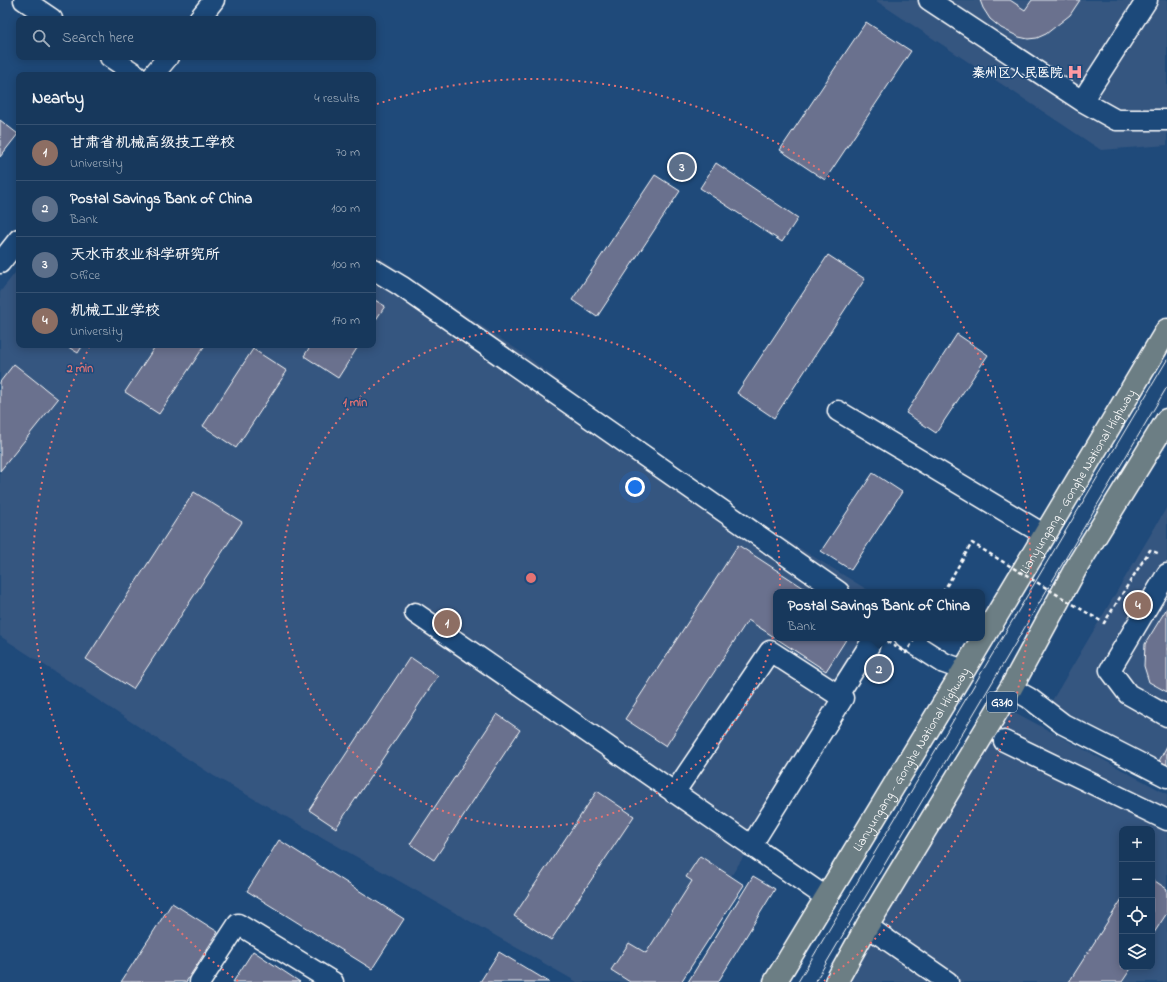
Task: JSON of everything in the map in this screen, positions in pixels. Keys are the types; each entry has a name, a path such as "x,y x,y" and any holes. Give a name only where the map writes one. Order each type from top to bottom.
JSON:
{"highway":[{"name":"Lianyungang - Gonghe National Highway","path":"985,635 1167,330"},
{"name":"G310","path":"836,982 867,926 1010,688 1076,568 1167,421"},
{"name":"Lianyungang - Gonghe National Highway","path":"775,982 981,641"}],"street":[{"path":"24,0 48,16"},
{"path":"201,16 214,0"},
{"path":"929,0 1082,101 1116,120 1167,120"},
{"path":"1082,101 1147,0"},
{"path":"114,60 132,72"},
{"path":"156,72 166,60"},
{"path":"0,263 16,244"},
{"path":"376,271 401,286 517,369 835,589"},
{"path":"838,411 1045,535"},
{"path":"1167,574 1110,670 1128,694 1167,716"},
{"path":"414,613 826,898"},
{"path":"910,641 944,663 964,670"},
{"path":"838,695 875,642"},
{"path":"674,793 770,652 843,698 751,846"},
{"path":"1010,688 1029,698 1063,724 1167,777"},
{"path":"1004,741 1167,820"},
{"path":"200,982 238,924 333,982"},
{"path":"867,926 948,982"}],"path":[{"path":"945,589 972,543 1104,623 1150,550 1161,554"},
{"path":"875,642 906,653 913,641"}],"shaded area":[{"name":"秦州区人民医院","path":"875,0 1167,0 1167,145 1101,150"},
{"path":"376,255 525,355 692,482 866,589 773,589 773,641 882,641 663,982 577,982 214,776 0,636 0,292 16,272 16,348 376,348"},
{"path":"1167,507 1167,765 1050,704"},
{"path":"1005,707 1167,794 1167,982 846,982"}],"building":[{"path":"980,0 1010,0 1025,10 1032,0 1080,0 1070,15 1046,34 1037,38 1028,39 1019,37 1001,28 990,19"},
{"path":"866,22 911,51 825,180 780,150"},
{"path":"0,120 16,132 16,137 0,157"},
{"path":"716,163 798,218 782,242 700,188"},
{"path":"655,175 680,191 597,317 572,300"},
{"path":"828,255 865,279 774,418 737,393"},
{"path":"376,301 385,306 376,320"},
{"path":"957,334 988,355 936,433 906,413"},
{"path":"70,348 81,348 78,353"},
{"path":"154,348 203,348 159,414 125,392"},
{"path":"309,348 357,348 338,378 304,356"},
{"path":"253,349 287,371 236,448 203,426"},
{"path":"14,364 58,399 0,471 0,382"},
{"path":"873,473 902,492 851,570 821,551"},
{"path":"194,492 242,522 133,689 86,659"},
{"path":"738,545 805,589 773,589 773,636 748,620 666,746 625,719"},
{"path":"1167,608 1167,692 1149,682 1144,666 1145,644"},
{"path":"780,641 845,641 826,671"},
{"path":"410,657 438,676 336,828 309,810"},
{"path":"497,714 520,730 434,860 410,844"},
{"path":"1167,746 1167,765 1159,761"},
{"path":"597,791 634,816 551,940 514,916"},
{"path":"279,840 404,919 372,969 247,891"},
{"path":"700,856 744,885 681,982 630,982 611,970 629,943 646,953 692,881 686,877"},
{"path":"753,876 775,889 718,982 688,982"},
{"path":"1155,881 1167,889 1167,913 1155,931"},
{"path":"172,903 218,932 186,982 121,982"},
{"path":"1119,904 1119,970 1130,970 1122,982 1069,982"},
{"path":"253,951 300,982 233,982"},
{"path":"499,952 549,982 480,982"}],"tram line":[{"path":"798,982 1167,360"},
{"path":"815,982 1167,387"}],"place":[{"name":"秦州区人民医院","path":"1075,72"},
{"name":"天水市农业科学研究所","path":"682,167"},
{"name":"机械工业学校","path":"1138,605"},
{"name":"甘肃省机械高级技工学校","path":"447,623"},
{"name":"Postal Savings Bank of China","path":"879,669"}]}
